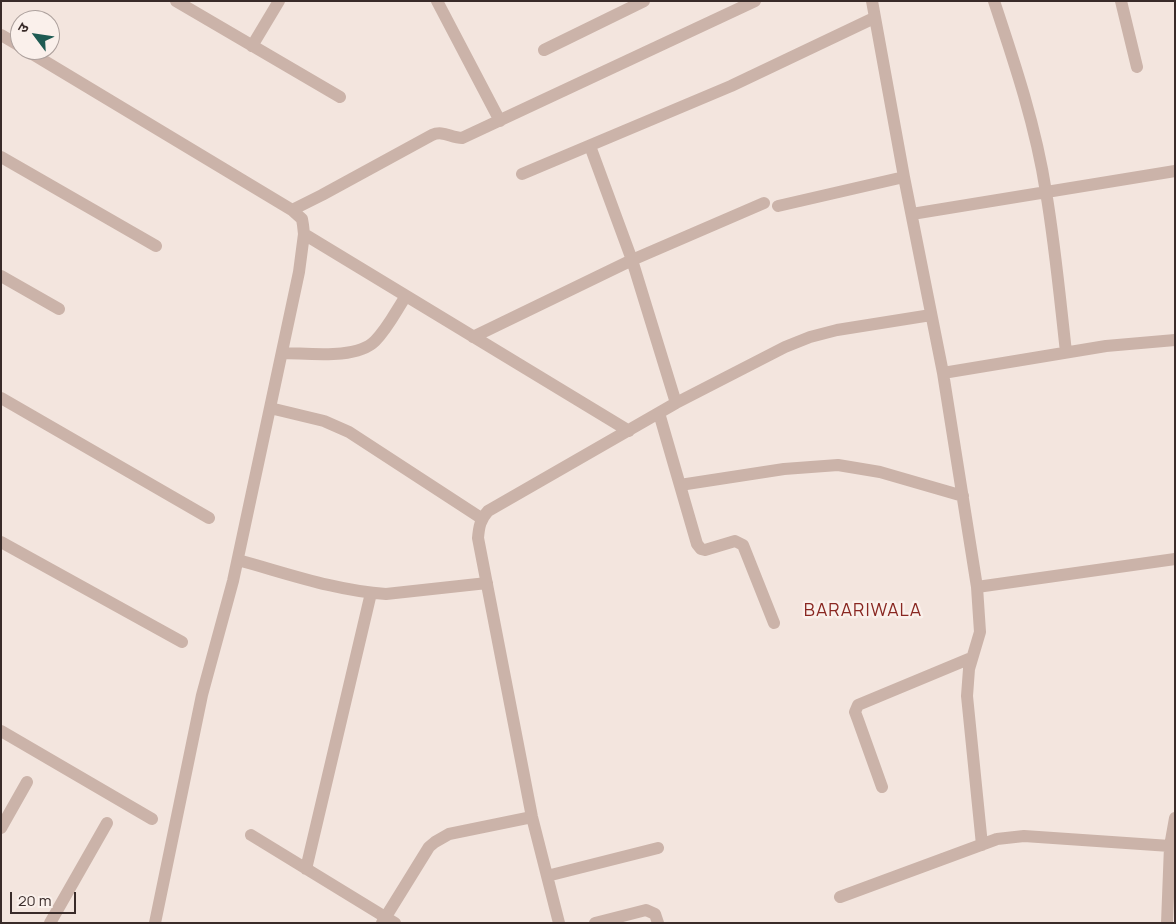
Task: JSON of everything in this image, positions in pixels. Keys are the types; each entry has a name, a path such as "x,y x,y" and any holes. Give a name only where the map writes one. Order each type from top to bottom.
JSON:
{"street":[{"path":"176,1 340,97"},
{"path":"252,46 279,1"},
{"path":"437,1 500,121"},
{"path":"544,50 644,1"},
{"path":"292,210 322,196 432,135 440,133 462,138 755,1"},
{"path":"872,1 904,177 943,373 977,587 980,632 971,658 967,696 982,845"},
{"path":"994,1 1030,115 1046,192 1066,352"},
{"path":"1121,1 1138,67"},
{"path":"522,174 730,86 874,18"},
{"path":"43,60 292,210 302,219 304,234 299,272 238,560 202,695 155,923"},
{"path":"590,146 632,260 676,403"},
{"path":"1,157 156,246"},
{"path":"912,214 1175,171"},
{"path":"778,206 904,177"},
{"path":"473,337 632,260 764,203"},
{"path":"304,234 629,431"},
{"path":"1,276 59,309"},
{"path":"282,353 340,354 364,349 374,342 384,330 406,296"},
{"path":"559,923 532,817 478,538 482,518 488,511 676,403 762,358 810,337 837,330 931,315"},
{"path":"943,373 1106,346 1175,340"},
{"path":"1,398 209,518"},
{"path":"270,408 324,421 349,432 482,518"},
{"path":"659,413 697,544 701,549 705,550 736,541 743,545 774,623"},
{"path":"680,485 784,469 838,465 880,472 963,496"},
{"path":"1,542 182,642"},
{"path":"977,587 1175,559"},
{"path":"238,560 345,589 371,593 386,594 487,583"},
{"path":"306,869 371,593"},
{"path":"882,787 855,712 858,705 971,658"},
{"path":"1,731 152,819"},
{"path":"1,828 27,782"},
{"path":"251,835 388,921 429,847 435,842 449,834 532,817"},
{"path":"1166,923 1170,846 1175,818"},
{"path":"50,923 107,823"},
{"path":"840,897 997,839 1024,836 1170,846"},
{"path":"547,876 658,848"},
{"path":"595,923 646,910 655,914 658,923"}],"district":[{"name":"BARARIWALA","path":"863,611"}]}
